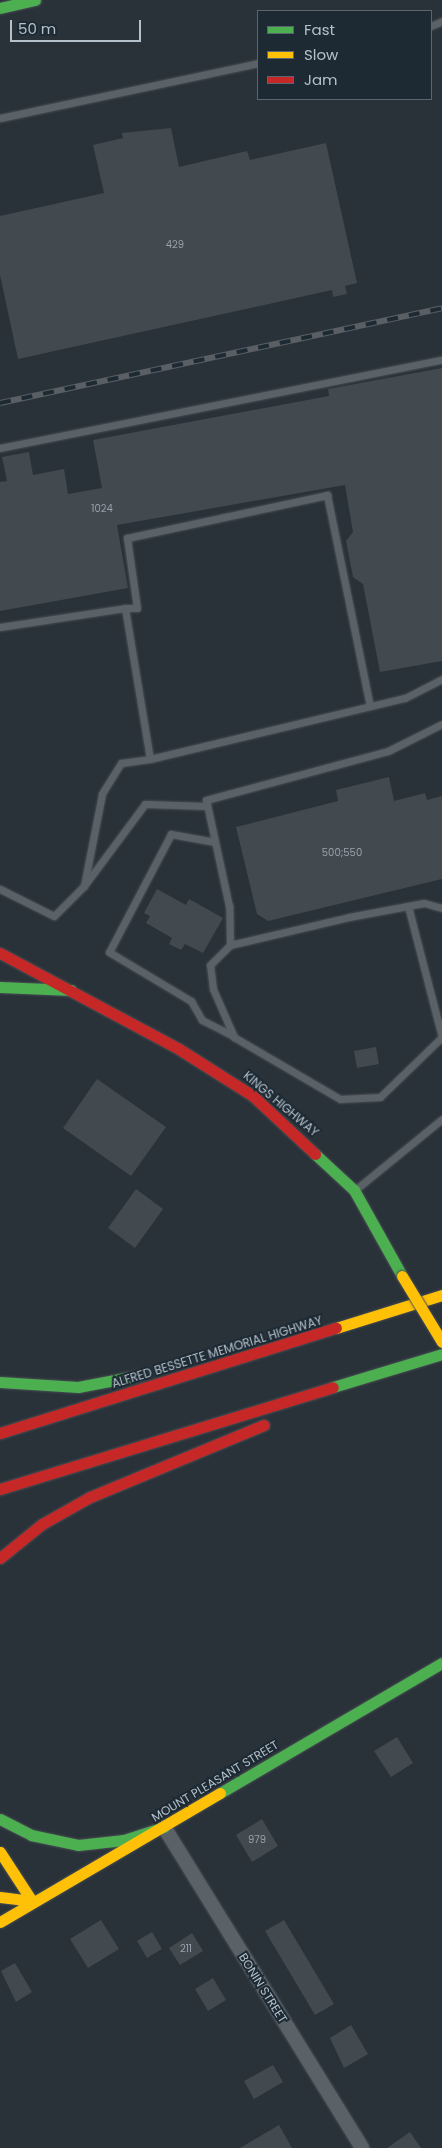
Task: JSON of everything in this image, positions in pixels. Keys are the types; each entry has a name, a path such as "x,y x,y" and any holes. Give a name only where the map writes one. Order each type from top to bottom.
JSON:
{"main road":[{"path":"0,8 35,0"},
{"name":"KINGS HIGHWAY","path":"0,953 71,990 254,1096 354,1190 402,1276 442,1342"},
{"path":"0,987 71,990"},
{"name":"ALFRED BESSETTE MEMORIAL HIGHWAY","path":"0,1433 442,1295"},
{"path":"0,1382 78,1387 312,1337"},
{"path":"0,1489 442,1354"},
{"path":"0,1558 42,1524 90,1497 377,1375"},
{"name":"MOUNT PLEASANT STREET","path":"0,1922 32,1901 164,1828 442,1663"},
{"path":"0,1819 31,1835 78,1845 124,1840 164,1828"},
{"path":"0,1852 32,1901"},
{"path":"0,1896 32,1901"}],"street":[{"name":"BONIN STREET","path":"164,1828 362,2148"}],"lane":[{"path":"0,118 257,63"},
{"path":"0,448 442,360"},
{"path":"0,626 125,608 138,608 127,538 328,495 370,706"},
{"path":"125,608 150,759"},
{"path":"84,886 102,794 121,763 150,759 404,698 442,679"},
{"path":"230,945 229,906 206,800 388,751 442,724"},
{"path":"0,889 54,916 84,886 145,804 207,806"},
{"path":"215,842 171,834 109,952 192,1001 202,1020 340,1099 380,1097 442,1037 408,906"},
{"path":"234,1037 213,989 210,965 230,945 424,903 442,908"},
{"path":"354,1190 442,1119"}],"building":[{"path":"171,128 179,167 247,151 250,160 326,143 357,283 345,286 347,294 333,297 332,290 18,359 0,275 0,216 104,193 93,145 123,138 122,133"},
{"path":"442,368 442,661 380,672 363,584 353,577 346,541 353,532 345,485 117,525 128,588 0,611 0,482 7,481 2,457 29,452 33,475 64,469 68,494 102,488 93,440 329,396 328,389"},
{"path":"389,777 394,801 425,793 427,800 442,796 442,879 268,921 257,914 236,827 338,801 336,790"},
{"path":"157,889 186,905 189,899 223,918 203,953 185,944 181,950 169,944 172,938 146,923 150,916 144,913"},
{"path":"376,1047 379,1064 357,1068 354,1051"},
{"path":"97,1079 166,1127 131,1176 63,1128"},
{"path":"136,1189 163,1209 135,1248 108,1228"},
{"path":"397,1737 413,1763 391,1777 374,1751"},
{"path":"262,1819 278,1846 252,1862 236,1835"},
{"path":"101,1920 119,1949 88,1968 70,1939"},
{"path":"284,1920 334,2004 315,2015 265,1931"},
{"path":"152,1932 162,1949 147,1958 137,1941"},
{"path":"192,1933 203,1951 180,1965 169,1948"},
{"path":"15,1963 32,1992 16,2002 1,1971"},
{"path":"213,1978 226,2000 208,2011 195,1989"},
{"path":"351,2025 368,2054 344,2068 330,2038"},
{"path":"273,2065 283,2082 254,2099 244,2081"},
{"path":"279,2125 292,2148 240,2148"},
{"path":"410,2132 421,2148 387,2148"}],"railway":[{"path":"0,403 442,308"}],"traffic: fast":[{"path":"0,8 35,0"},
{"path":"0,987 71,990"},
{"path":"315,1154 354,1190 402,1276"},
{"path":"333,1387 442,1354"},
{"path":"0,1382 78,1387 141,1375"},
{"path":"220,1793 442,1663"},
{"path":"0,1819 31,1835 78,1845 124,1840 164,1827"}],"traffic: slow":[{"path":"402,1276 442,1342"},
{"path":"336,1328 442,1295"},
{"path":"0,1922 220,1793"},
{"path":"0,1852 32,1901"},
{"path":"0,1897 32,1901"}],"traffic: jam":[{"path":"0,953 179,1049 253,1096 315,1154"},
{"path":"0,1433 336,1328"},
{"path":"0,1489 333,1387"},
{"path":"0,1558 42,1524 90,1497 264,1425"}]}
